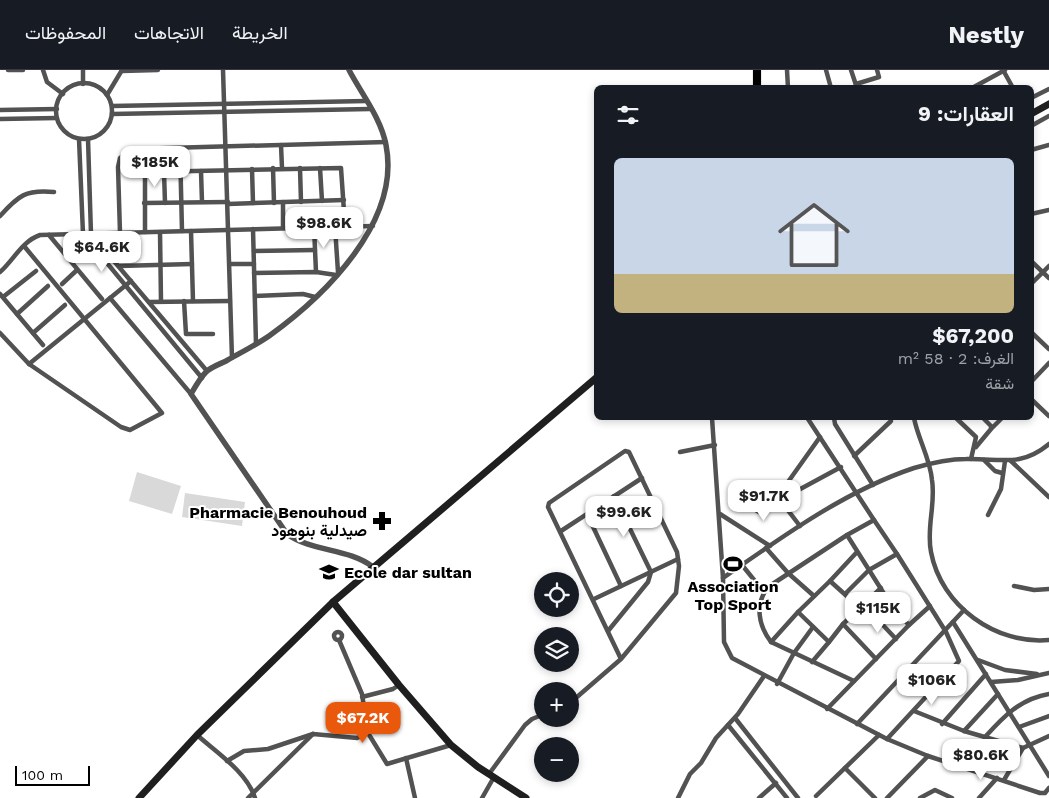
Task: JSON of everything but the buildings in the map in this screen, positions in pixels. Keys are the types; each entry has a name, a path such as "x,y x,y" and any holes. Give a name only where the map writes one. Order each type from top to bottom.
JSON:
{"main road":[{"path":"757,70 758,85"},
{"path":"1034,112 1049,104"},
{"path":"139,798 197,734 333,602 594,380"},
{"path":"333,602 399,685 451,745 492,776 526,798"}],"street":[{"path":"8,70 23,70"},
{"path":"43,70 47,82 63,94"},
{"path":"83,70 83,84"},
{"path":"107,95 122,70 158,70"},
{"path":"223,70 232,358"},
{"path":"190,394 207,371 256,344 288,322 337,274 373,226 386,193 389,160 386,142 349,70"},
{"path":"787,70 788,85"},
{"path":"826,70 830,85"},
{"path":"852,70 856,85"},
{"path":"859,85 879,77 877,70"},
{"path":"977,85 1004,70 1011,85"},
{"path":"83,84 92,85 107,95 112,106 112,114 104,131 88,139 79,139 65,132 57,118 57,108 63,94 75,86 83,84"},
{"path":"1034,96 1049,89"},
{"path":"112,106 366,101"},
{"path":"0,110 57,108"},
{"path":"112,114 370,109"},
{"path":"1034,124 1049,116"},
{"path":"0,119 57,118"},
{"path":"79,139 84,234 124,286 202,378"},
{"path":"88,139 91,234 207,371"},
{"path":"120,233 118,167 120,158 132,149 386,142"},
{"path":"1034,149 1049,144"},
{"path":"281,145 282,168"},
{"path":"180,148 182,231"},
{"path":"145,232 144,174 273,168 341,168 345,226"},
{"path":"273,168 274,203"},
{"path":"300,168 301,202"},
{"path":"320,168 322,201"},
{"path":"252,169 253,203"},
{"path":"201,171 202,202"},
{"path":"164,172 165,203"},
{"path":"0,216 13,201 25,193 54,192"},
{"path":"144,204 202,202 274,203 344,200"},
{"path":"283,202 284,228"},
{"path":"1034,213 1049,210"},
{"path":"0,272 36,236 373,226"},
{"path":"314,227 316,272"},
{"path":"335,227 337,274"},
{"path":"253,229 256,344"},
{"path":"192,231 193,301"},
{"path":"160,232 162,301"},
{"path":"49,235 102,299"},
{"path":"0,333 29,364 121,427 130,430 162,413 24,246"},
{"path":"254,251 315,250"},
{"path":"119,266 192,264"},
{"path":"230,264 254,264"},
{"path":"1034,264 1049,278"},
{"path":"1034,281 1049,266"},
{"path":"62,284 77,270"},
{"path":"36,271 2,296 43,345"},
{"path":"254,273 316,272 337,274"},
{"path":"29,364 131,281"},
{"path":"17,314 48,286"},
{"path":"255,296 304,294 315,297"},
{"path":"110,298 190,394 287,534 298,540 363,560 372,567"},
{"path":"184,301 186,334 214,334"},
{"path":"149,302 230,301"},
{"path":"33,333 65,305"},
{"path":"1034,335 1049,348"},
{"path":"1034,379 1049,363"},
{"path":"1034,402 1049,416"},
{"path":"712,420 720,514 724,638 727,651 735,661 887,739 928,756 1041,794 1049,788"},
{"path":"809,420 841,466 930,606 946,632 958,657 958,665 887,739"},
{"path":"834,420 873,485"},
{"path":"915,420 929,464 933,487 930,535 931,552 936,570 946,589 964,610 981,623 1002,634 1023,640 1049,640"},
{"path":"958,420 976,437 971,459"},
{"path":"985,420 992,428"},
{"path":"974,450 1000,420"},
{"path":"854,456 891,421"},
{"path":"780,500 783,489 820,437"},
{"path":"723,578 800,526 873,485 929,464 971,459 1011,461 1034,454 1049,444"},
{"path":"680,452 715,445"},
{"path":"579,695 621,659 676,593 677,552 629,452 625,451 549,503 621,659"},
{"path":"984,460 995,470 1002,473"},
{"path":"988,514 1000,489 1004,461"},
{"path":"1011,461 1049,497"},
{"path":"746,504 759,512 841,466"},
{"path":"561,531 642,478"},
{"path":"608,630 648,582 651,572 614,496"},
{"path":"780,500 800,526"},
{"path":"587,514 621,586"},
{"path":"720,514 768,547 788,573 814,596"},
{"path":"854,681 772,642 764,632 759,618 764,592 788,573 874,520"},
{"path":"847,535 893,608 909,625"},
{"path":"772,642 798,612 857,552"},
{"path":"845,594 868,570 897,554"},
{"path":"594,599 678,559"},
{"path":"742,565 764,592"},
{"path":"830,581 860,608"},
{"path":"1014,586 1034,590 1049,589"},
{"path":"812,662 843,624 880,588"},
{"path":"827,709 930,606"},
{"path":"893,608 883,618 881,623 896,639"},
{"path":"857,724 946,632 964,610"},
{"path":"798,612 829,642"},
{"path":"953,622 1049,776"},
{"path":"843,624 876,659"},
{"path":"777,684 794,652 812,627"},
{"path":"339,640 362,697 368,733 387,764 451,745"},
{"path":"978,660 1004,670 1037,674 1049,673"},
{"path":"942,724 986,674"},
{"path":"991,682 1018,680 1037,674"},
{"path":"678,798 690,774 728,724 735,718 764,676"},
{"path":"362,697 393,689 399,685"},
{"path":"964,731 998,694"},
{"path":"985,737 1009,711 1032,699 1049,694"},
{"path":"914,712 942,724 1023,748"},
{"path":"1019,727 1049,716"},
{"path":"482,798 492,776 525,725 534,717"},
{"path":"735,718 798,798"},
{"path":"728,724 787,798"},
{"path":"227,762 244,751 268,749 313,734 357,738 368,733"},
{"path":"197,734 227,762 254,795"},
{"path":"248,798 254,795 313,734"},
{"path":"816,796 879,735"},
{"path":"1004,780 1023,748 1049,736"},
{"path":"886,798 928,756"},
{"path":"406,758 414,798"},
{"path":"845,768 875,798"},
{"path":"979,798 997,778"},
{"path":"759,798 776,783"},
{"path":"920,798 935,790 952,798"}],"shaded area":[{"path":"137,472 181,486 172,514 129,501"},
{"path":"185,493 245,502 242,526 182,517"}],"place":[{"name":"Pharmacie Benouhoud صيدلية بنوهود","path":"382,521"},
{"name":"Association Top Sport","path":"733,564"},
{"name":"Ecole dar sultan","path":"329,572"}]}
